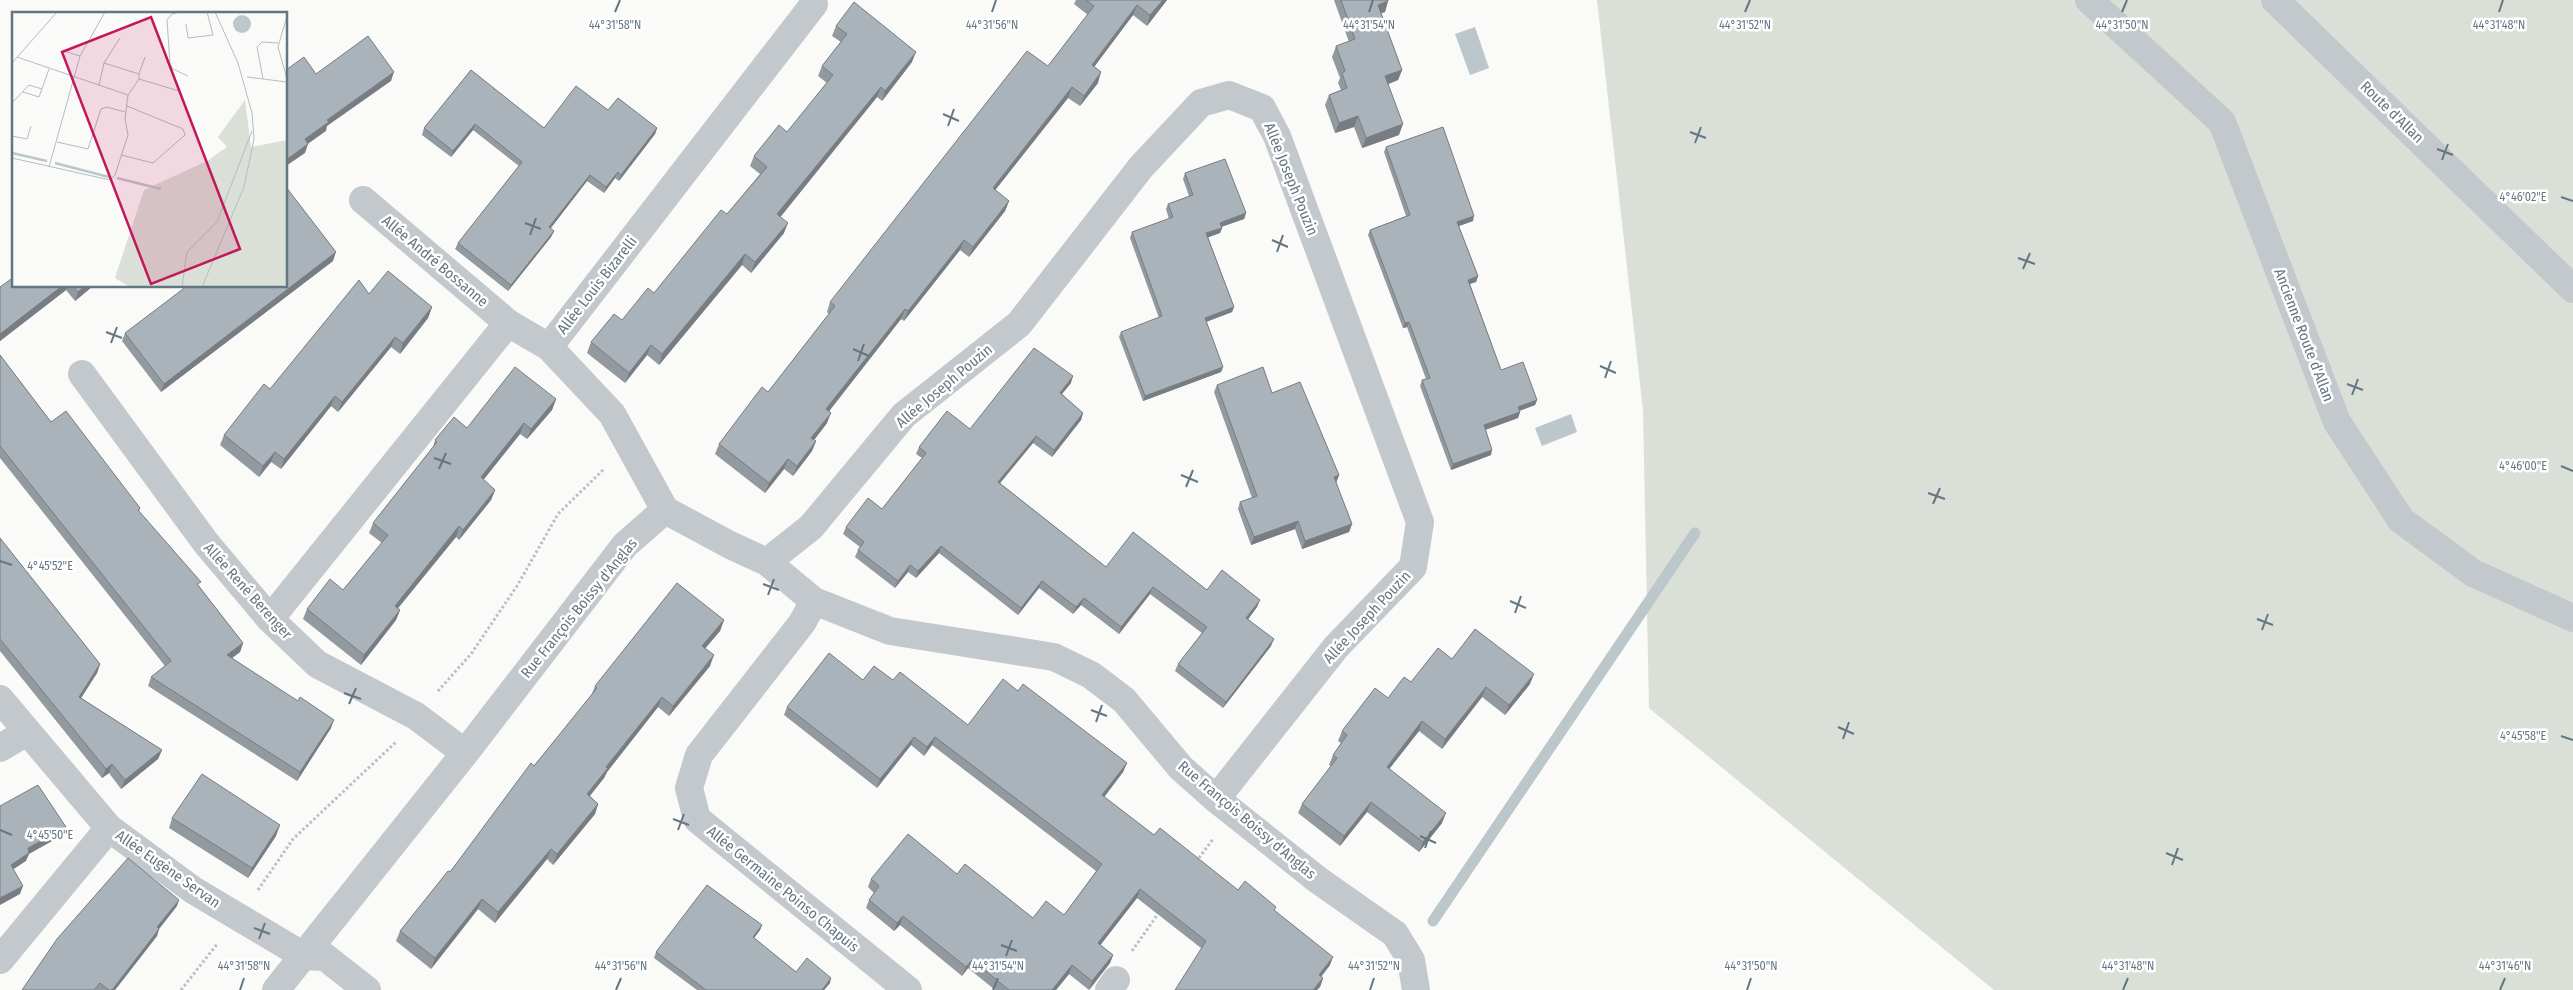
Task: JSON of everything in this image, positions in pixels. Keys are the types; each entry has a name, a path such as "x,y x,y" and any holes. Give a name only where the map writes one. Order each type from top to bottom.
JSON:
{"street":[{"name":"Ancienne Route d'Allan","path":"2089,0 2222,122 2337,422 2401,520 2474,573 2573,618"},
{"name":"Route d'Allan","path":"2275,0 2573,289"},
{"name":"Allée Louis Bizarelli","path":"508,323 549,347 814,4"},
{"name":"Allée Joseph Pouzin","path":"767,562 811,527 904,415 1020,324 1141,167 1201,103 1229,94 1262,108 1277,136 1420,522 1413,567 1336,647 1225,805"},
{"name":"Allée André Bossanne","path":"363,200 508,323"},
{"path":"270,619 508,323"},
{"path":"549,347 612,414 665,510"},
{"name":"Allée René Berenger","path":"82,374 206,543 270,619 317,664 416,716 464,754"},
{"name":"Rue François Boissy d'Anglas","path":"276,990 464,754 625,545 665,510 730,546 767,562 814,601 890,632 1054,657 1092,675 1124,700 1181,768 1318,880 1395,934 1411,960 1416,990"},
{"name":"Allée Germaine Poinso Chapuis","path":"814,601 802,623 699,755 689,788 697,819 908,990"},
{"name":"Allée Eugène Servan","path":"0,699 109,828 193,890 304,956"},
{"path":"0,748 27,732"},
{"name":"Allée Eugène Servan","path":"0,960 109,828"},
{"path":"304,956 325,957 367,990"}],"path":[{"path":"256,894 292,839 396,742 416,716 471,654 517,586 558,514 600,472 631,446"},
{"path":"1194,864 1225,805"},
{"path":"1112,985 1126,959 1162,908"},
{"path":"181,990 223,937"}],"shaded area":[{"path":"1597,0 2573,0 2573,990 1994,990 1649,708 1643,410"},
{"path":"1475,27 1489,68 1470,75 1455,34"},
{"path":"1571,414 1577,432 1542,446 1535,428"}],"building":[{"path":"1086,0 1163,0 1150,15 1137,5 1092,65 1101,72 1084,96 1072,87 993,188 1009,201 973,247 964,240 908,311 905,309 826,409 831,413 811,438 816,441 797,466 788,459 769,483 719,444 762,387 768,392 835,306 830,302 1027,51 1048,66 1094,6"},
{"path":"1341,0 1388,0 1378,5 1402,70 1385,76 1403,124 1366,138 1358,116 1339,123 1329,95 1347,88 1342,73 1345,71 1336,46 1355,39"},
{"path":"854,2 916,52 885,91 881,87 777,214 788,223 755,262 745,254 662,354 651,345 629,373 591,342 614,314 622,320 648,288 654,293 721,210 727,214 767,167 754,156 779,125 787,132 833,75 822,66 847,34 836,26"},
{"path":"368,36 394,72 327,120 329,122 305,139 308,144 288,159 288,69 304,57 316,74"},
{"path":"471,70 544,128 576,86 608,110 618,98 657,128 621,175 618,172 606,187 590,175 549,227 554,231 511,285 458,243 522,162 475,124 453,151 424,128"},
{"path":"1443,127 1474,216 1457,222 1478,276 1468,280 1501,370 1523,362 1537,400 1518,407 1520,412 1484,425 1492,450 1453,464 1422,380 1430,378 1409,322 1405,323 1370,230 1410,215 1386,147"},
{"path":"1225,159 1246,213 1220,223 1222,228 1206,233 1234,307 1205,318 1223,367 1145,396 1121,332 1162,316 1132,232 1173,217 1168,204 1193,195 1185,173"},
{"path":"288,190 336,252 164,384 125,333 184,288 288,288"},
{"path":"388,271 432,307 403,343 395,337 342,402 335,396 284,459 275,452 263,466 224,435 264,384 270,389 359,280 369,294"},
{"path":"12,278 12,288 59,288 0,334 0,287"},
{"path":"75,288 83,288 78,292"},
{"path":"1034,348 1073,376 1060,393 1083,413 1054,450 1036,436 998,482 1106,567 1133,532 1207,590 1222,570 1260,600 1246,618 1274,639 1226,702 1178,664 1207,627 1153,587 1121,627 1084,598 1076,607 1042,581 1021,608 941,546 918,571 910,565 898,581 858,550 864,542 846,527 868,498 882,509 926,453 919,447 947,411 970,429"},
{"path":"0,355 51,422 66,411 140,508 138,510 201,582 197,584 243,643 227,655 298,701 300,697 334,720 300,772 151,677 171,661 0,446"},
{"path":"515,367 556,399 531,429 524,423 481,477 495,490 463,530 459,526 395,606 400,610 364,655 307,609 330,579 343,590 388,535 373,523 437,442 435,440 454,417 467,428"},
{"path":"1263,367 1272,393 1300,382 1339,475 1334,477 1352,524 1305,541 1298,521 1254,537 1240,502 1257,496 1217,385"},
{"path":"0,538 100,664 79,697 162,750 125,780 112,764 106,769 0,639"},
{"path":"677,583 724,620 702,646 714,655 673,706 662,697 606,767 608,768 587,794 598,804 557,854 551,849 498,912 482,899 435,958 400,931 448,871 450,872 531,763 534,766 597,688 595,686"},
{"path":"1475,629 1534,674 1509,705 1486,687 1445,739 1422,721 1387,767 1446,813 1423,842 1371,802 1344,836 1302,804 1337,758 1333,755 1347,735 1342,731 1375,688 1388,698 1404,677 1411,682 1438,648 1452,659"},
{"path":"829,653 863,680 874,666 893,680 900,672 968,725 1003,679 1018,691 1023,684 1127,763 1102,795 1154,835 1160,828 1238,890 1245,881 1276,907 1274,910 1333,957 1319,975 1323,978 1313,990 1175,990 1206,941 1140,889 1098,943 1113,955 1092,981 1072,965 1052,990 1009,990 972,960 966,967 903,916 897,923 869,900 879,886 871,879 908,834 957,874 965,864 1033,918 1046,901 1064,915 1102,864 935,737 927,747 914,737 880,779 787,707"},
{"path":"202,774 280,825 252,868 172,818"},
{"path":"38,785 66,827 28,848 29,853 11,865 23,886 0,898 0,806"},
{"path":"128,858 179,900 157,927 159,929 112,990 109,990 100,983 94,990 22,990 57,939"},
{"path":"707,885 762,925 753,937 796,972 807,958 831,978 822,990 706,990 656,952"}],"waterway":[{"path":"1433,921 1695,533"}]}
